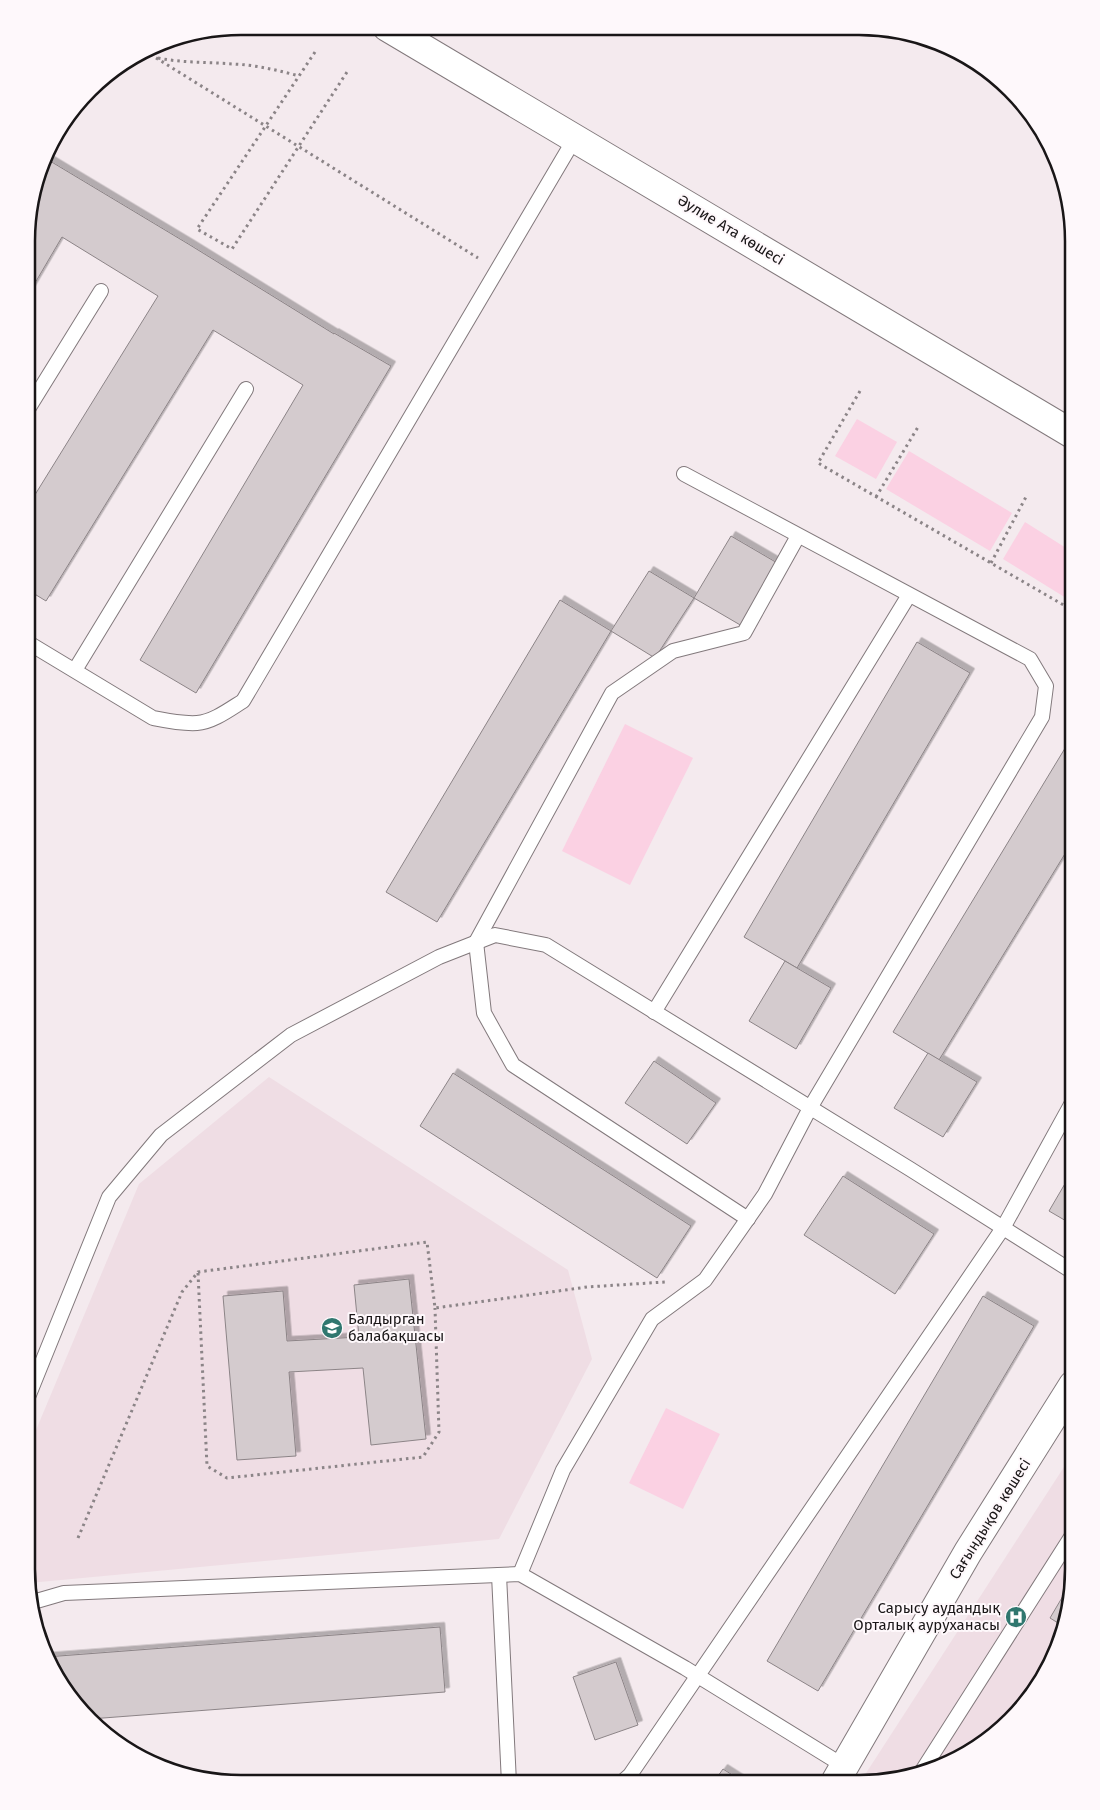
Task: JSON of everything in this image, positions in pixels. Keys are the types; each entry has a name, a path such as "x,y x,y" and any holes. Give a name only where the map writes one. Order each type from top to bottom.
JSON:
{"main road":[{"name":"Әулие Ата көшесі","path":"401,35 1065,430"},
{"name":"Сағындықов көшесі","path":"839,1775 968,1552 1065,1398"}],"lane":[{"path":"35,646 154,718 199,723 220,715 243,701 575,138"},
{"path":"35,398 101,291"},
{"path":"75,670 246,389"},
{"path":"520,1574 563,1470 652,1319 705,1280 766,1194 810,1108 1042,717 1046,686 1030,659 684,474"},
{"path":"748,1219 513,1065 484,1013 476,942 612,693 673,650 744,633 798,536"},
{"path":"654,1012 909,595"},
{"path":"35,1380 109,1196 161,1134 291,1035 439,957 496,935 546,945 1065,1267"},
{"path":"630,1775 1003,1228 1065,1118"},
{"path":"927,1763 1065,1547"},
{"path":"38,1601 64,1593 520,1574 698,1676 839,1775"},
{"path":"499,1575 509,1775"}],"path":[{"path":"315,52 197,229 232,249 347,72"},
{"path":"152,55 497,269"},
{"path":"156,58 180,62 262,66 298,76"},
{"path":"860,391 818,463 1065,606"},
{"path":"876,497 918,427"},
{"path":"991,563 1027,495"},
{"path":"78,1538 182,1292 198,1272 427,1242 435,1308 438,1432 423,1457 227,1478 207,1466 198,1272"},
{"path":"435,1308 587,1287 670,1281 691,1291"}],"shaded area":[{"path":"857,419 897,442 876,479 835,456"},
{"path":"909,451 1012,513 990,551 886,489"},
{"path":"1025,522 1065,547 1065,597 1003,559"},
{"path":"625,724 693,758 630,885 562,851"},
{"name":"Балдырган балабақшасы","path":"269,1077 568,1270 592,1359 499,1539 35,1582 35,1432 139,1184"},
{"path":"666,1408 720,1434 683,1509 629,1483"},
{"name":"Сарысу аудандық Орталық ауруханасы","path":"1065,1465 1065,1582 1061,1609 1054,1635 1044,1660 1030,1683 1014,1705 995,1724 950,1754 912,1768 865,1775"}],"building":[{"path":"51,162 334,334 391,366 196,693 140,660 303,385 213,330 46,601 35,594 35,495 158,296 62,237 35,283 35,228 42,188"},
{"path":"731,536 779,564 742,626 694,598"},
{"path":"649,571 694,598 655,658 611,631"},
{"path":"560,600 611,631 437,922 386,892"},
{"path":"917,642 970,673 797,968 744,937"},
{"path":"1065,748 1065,854 939,1060 893,1032"},
{"path":"785,961 831,988 796,1049 749,1021"},
{"path":"928,1053 977,1082 943,1137 894,1108"},
{"path":"654,1061 716,1103 687,1144 625,1103"},
{"path":"453,1073 691,1226 657,1278 420,1126"},
{"path":"843,1176 934,1234 895,1294 804,1235"},
{"path":"1065,1184 1065,1220 1049,1211"},
{"path":"409,1279 426,1439 371,1445 363,1368 289,1372 296,1456 237,1460 223,1296 283,1291 287,1341 359,1337 354,1285"},
{"path":"983,1296 1034,1326 818,1691 767,1661"},
{"path":"1063,1596 1058,1623 1050,1618"},
{"path":"440,1627 445,1692 99,1718 70,1683 54,1656"},
{"path":"616,1662 638,1725 595,1740 573,1677"},
{"path":"723,1769 732,1775 719,1775"}],"place":[{"name":"Балдырган балабақшасы","path":"332,1328"},
{"name":"Сарысу аудандық Орталық ауруханасы","path":"1016,1617"}]}
